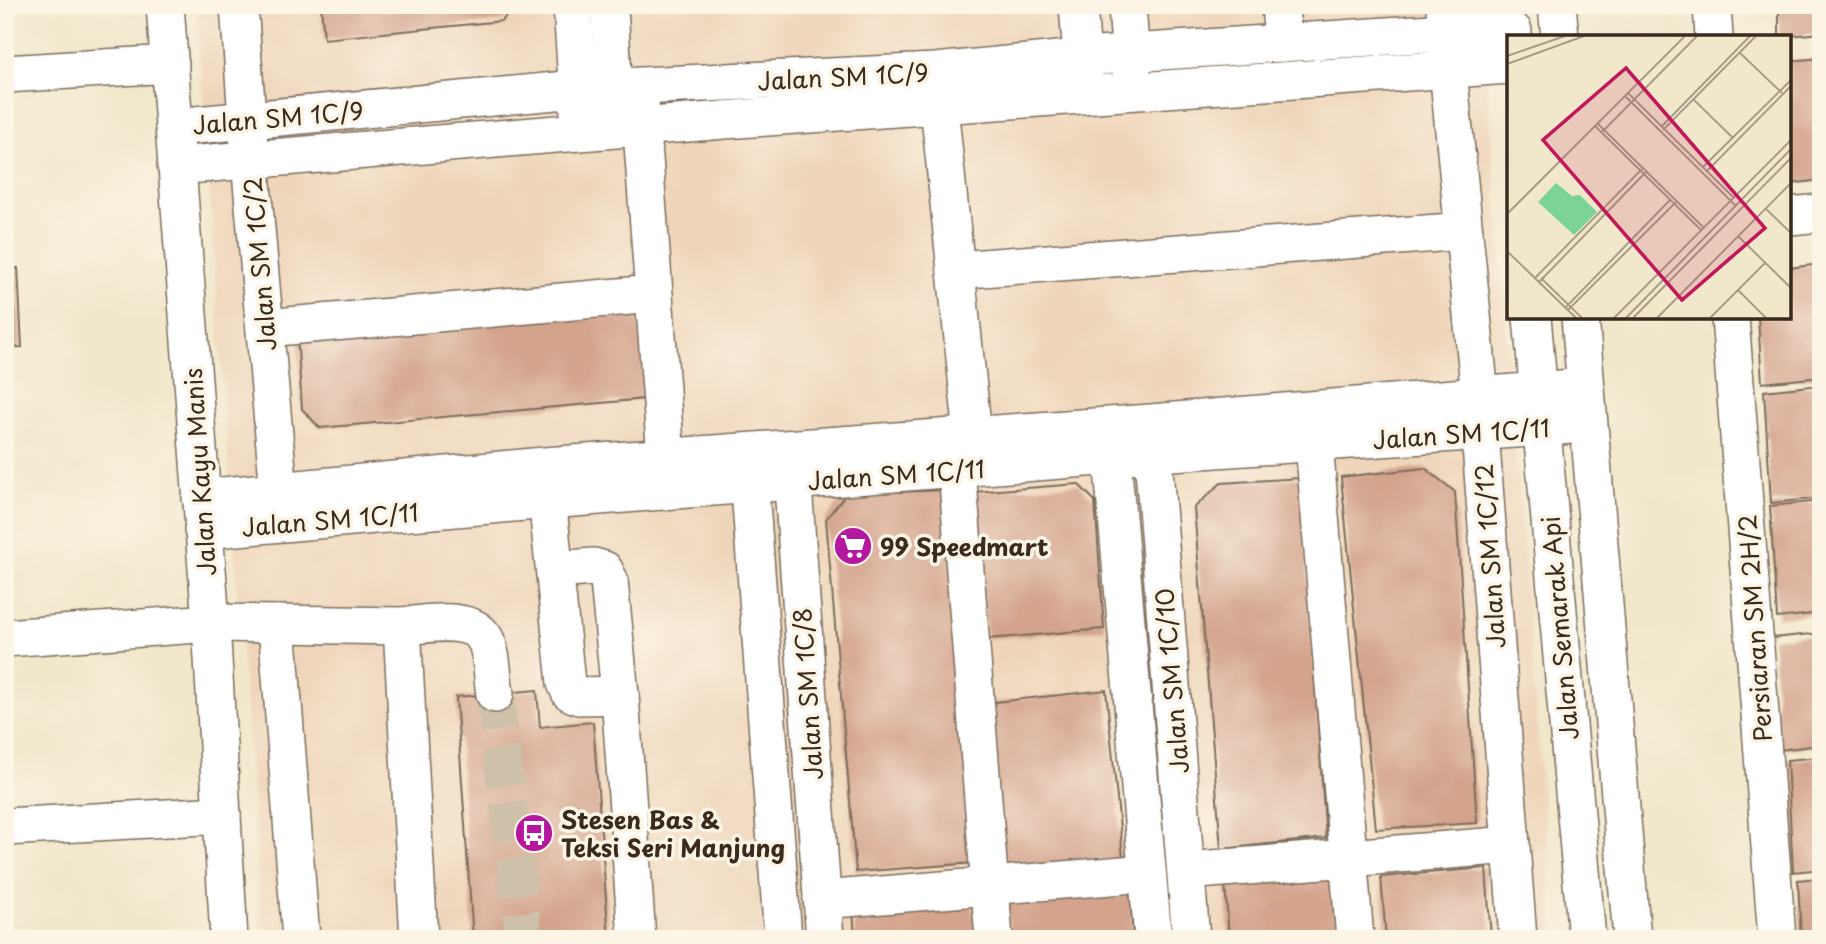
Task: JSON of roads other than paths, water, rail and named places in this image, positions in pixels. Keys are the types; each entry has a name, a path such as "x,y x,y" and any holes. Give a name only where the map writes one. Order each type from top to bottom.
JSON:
{"street":[{"name":"Jalan Kayu Manis","path":"165,5 211,623 229,939"},
{"name":"Jalan SM 1C/2","path":"239,5 280,507"},
{"path":"572,5 580,131"},
{"path":"609,5 627,87 629,127 653,294 666,458"},
{"path":"1079,5 1084,95"},
{"path":"1127,5 1133,92"},
{"path":"1280,5 1283,43"},
{"path":"1557,5 1560,35"},
{"path":"1712,5 1714,35"},
{"name":"Jalan SM 1C/9","path":"174,127 576,89 935,72 1131,53 1283,43 1446,19 1512,34"},
{"name":"Jalan SM 1C/12","path":"1446,19 1448,69 1480,414 1518,939"},
{"name":"Jalan SM 1C/9","path":"176,166 629,127 1448,69 1507,37"},
{"path":"5,74 170,64"},
{"path":"939,106 973,436"},
{"path":"1791,216 1821,213"},
{"path":"956,270 1464,231"},
{"path":"265,328 653,294"},
{"name":"Jalan Semarak Api","path":"1532,318 1587,939"},
{"name":"Jalan Semarak Api","path":"1580,318 1632,939"},
{"name":"Persiaran SM 2H/2","path":"1730,318 1777,939"},
{"name":"Jalan SM 1C/11","path":"1152,438 1314,443 1480,414 1537,392 1585,387"},
{"name":"Jalan SM 1C/11","path":"202,514 546,483 792,465 973,436 1110,441 1480,414 1540,428 1588,424"},
{"name":"Jalan SM 1C/10","path":"1152,438 1191,939"},
{"name":"Jalan SM 1C/11","path":"792,465 957,469 1110,441"},
{"name":"Jalan SM 1C/10","path":"1110,441 1153,939"},
{"path":"1314,443 1355,939"},
{"name":"Jalan SM 1C/11","path":"546,483 666,458 748,468"},
{"name":"Jalan SM 1C/8","path":"792,465 825,939"},
{"name":"Jalan SM 1C/8","path":"748,468 783,939"},
{"path":"957,469 994,939"},
{"path":"546,483 566,683 570,692 579,696 620,695"},
{"path":"555,570 594,567 604,570 609,580 637,939"},
{"path":"5,638 211,623 466,625 485,639 495,694"},
{"path":"277,624 300,939"},
{"path":"401,626 419,939"},
{"path":"5,827 222,815"},
{"path":"1186,870 1511,845"},
{"path":"822,900 1147,873"}],"tunnel":[{"path":"495,694 524,939"}],"place":[{"name":"99 Speedmart","path":"853,546"},
{"name":"Stesen Bas & Teksi Seri Manjung","path":"534,833"}]}
